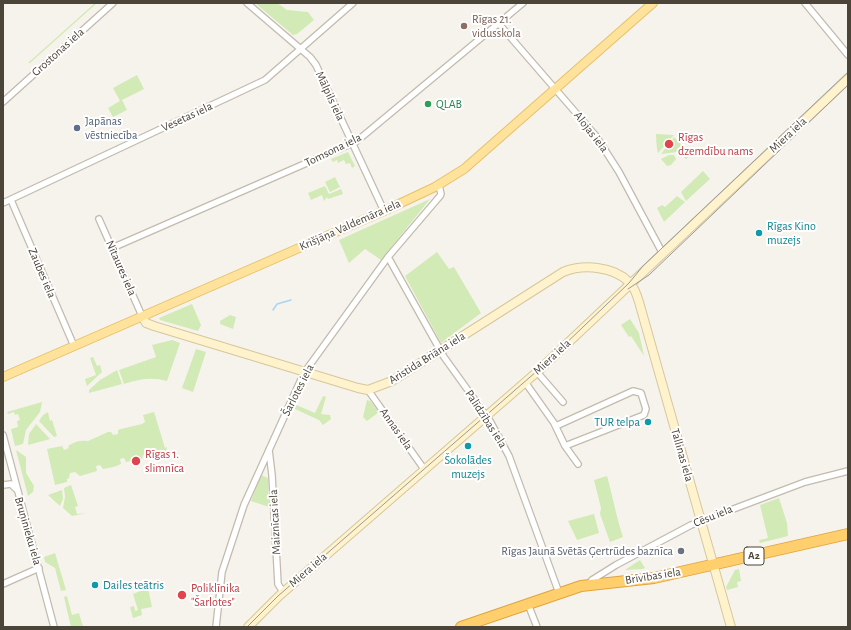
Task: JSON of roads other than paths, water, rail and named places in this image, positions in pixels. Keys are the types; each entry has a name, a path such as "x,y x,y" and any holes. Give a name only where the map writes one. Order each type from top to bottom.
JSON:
{"highway":[{"name":"Brīvības iela","path":"461,627 589,584 654,578 848,534"}],"main road":[{"name":"Krišjāņa Valdemāra iela","path":"3,377 384,211 439,185 464,169 653,3"}],"street":[{"name":"Grostonas iela","path":"3,102 113,3"},
{"name":"Mālpils iela","path":"246,3 310,57 316,65 384,211"},
{"name":"Vesetas iela","path":"3,203 260,82 301,50 354,3"},
{"name":"Tomsona iela","path":"112,248 353,144 410,99 523,3"},
{"path":"805,3 848,55"},
{"name":"Alojas iela","path":"499,24 581,118 609,155 663,254"},
{"name":"Miera iela","path":"248,627 283,592 485,415 538,372 848,79"},
{"name":"Šarlotes iela","path":"216,627 219,585 244,505 258,470 269,450 304,373 388,257 440,196 441,189 439,185"},
{"name":"Zaubes iela","path":"10,200 74,346"},
{"name":"Nītaures iela","path":"99,219 142,316"},
{"name":"Palīdzības iela","path":"388,257 440,350 485,415 509,456 559,593"},
{"name":"Aristida Briāna iela","path":"368,390 392,381 569,270 588,267 608,270 620,275 631,284"},
{"name":"Tallinas iela","path":"631,284 639,302 731,627"},
{"path":"142,316 146,323 154,326 304,373 368,390"},
{"path":"538,372 563,402"},
{"path":"525,382 556,426 565,446 578,464"},
{"name":"Annas iela","path":"368,390 424,469"},
{"path":"556,426 633,391 641,393 646,409 644,415 565,446"},
{"name":"Bruņinieku iela","path":"3,435 17,484 16,489 39,568 54,627"},
{"name":"Maiznīcas iela","path":"269,450 272,475 278,584 283,592"},
{"name":"Cēsu iela","path":"589,584 592,580 616,565 701,521 805,482 848,471"},
{"path":"3,485 10,484 16,489"},
{"path":"3,584 39,568"},
{"path":"528,604 537,627"}],"waterway":[{"path":"273,310 277,304 291,300"}],"tram line":[{"path":"247,627 278,596 537,371 629,283 643,266 848,72"},
{"path":"628,289 649,275 848,85"}],"place":[{"name":"Rīgas 21. vidusskola","path":"464,26"},
{"name":"QLAB","path":"428,104"},
{"name":"Japānas vēstniecība","path":"77,128"},
{"name":"Rīgas dzemdību nams","path":"669,144"},
{"name":"Rīgas Kino muzejs","path":"759,233"},
{"name":"TUR telpa","path":"648,422"},
{"name":"Šokolādes muzejs","path":"468,446"},
{"name":"Rīgas 1. slimnīca","path":"136,461"},
{"name":"Rīgas Jaunā Svētās Ģertrūdes baznīca","path":"681,551"},
{"name":"Dailes teātris","path":"95,585"},
{"name":"Poliklīnika \"Šarlotes\"","path":"182,595"}]}
